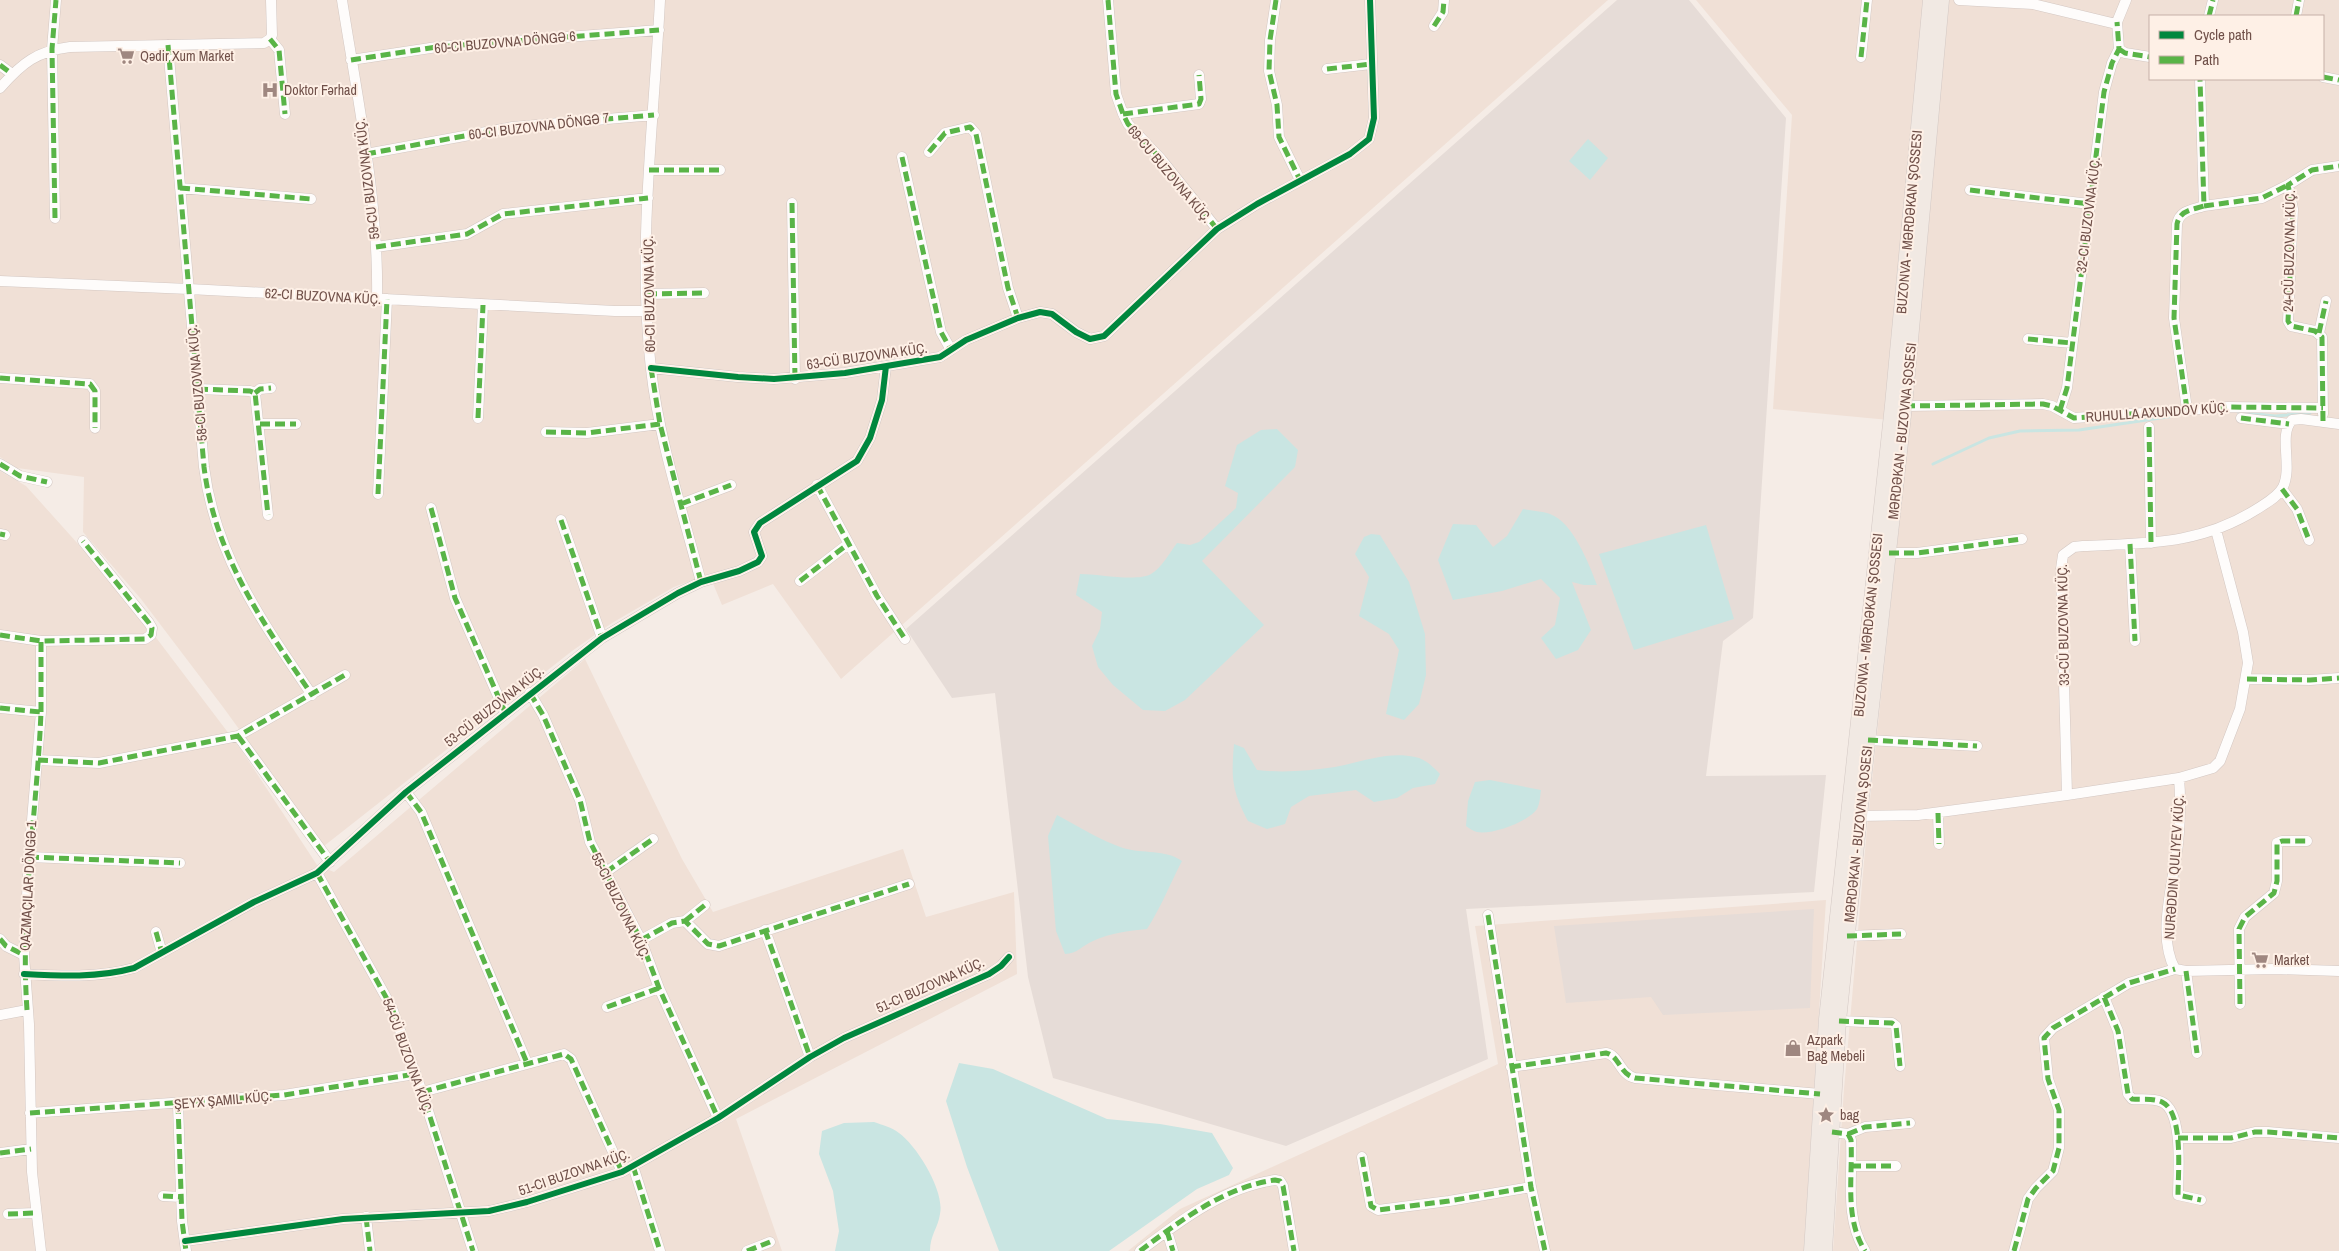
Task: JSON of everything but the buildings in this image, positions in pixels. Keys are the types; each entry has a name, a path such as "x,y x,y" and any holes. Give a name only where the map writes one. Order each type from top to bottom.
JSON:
{"main road":[{"name":"BUZONVA - MƏRDƏKAN ŞOSSESI","path":"1811,1251 1820,1094 1846,815 1892,406 1930,0"},
{"name":"MƏRDƏKAN - BUZOVNA ŞOSESI","path":"1824,1251 1839,1021 1905,406 1942,0"}],"street":[{"path":"55,218 52,49 56,0"},
{"path":"271,0 270,39 279,50 285,114"},
{"name":"59-CU BUZOVNA KÜÇ.","path":"342,0 366,154 382,299 378,494"},
{"path":"660,0 649,170 646,311 651,368 660,424 701,582"},
{"name":"69-CU BUZOVNA KÜÇ.","path":"1108,0 1116,94 1122,114 1128,124 1160,159 1216,229"},
{"path":"1276,0 1270,40 1269,71 1277,105 1279,137 1300,180"},
{"path":"1216,229 1300,180 1350,154 1369,139 1374,118 1370,0"},
{"path":"1434,26 1443,12 1444,0"},
{"path":"1861,57 1867,0"},
{"path":"1959,0 2019,2 2106,22 2117,22"},
{"name":"32-CI BUZOVNA KÜÇ.","path":"2060,410 2067,388 2104,92 2112,63 2119,49 2117,22 2126,0"},
{"path":"2209,15 2213,0"},
{"path":"2296,15 2298,0"},
{"path":"352,60 437,47 658,30"},
{"path":"0,88 12,74 35,56 52,49 70,47 258,44 270,39"},
{"name":"58-CI BUZOVNA KÜÇ.","path":"168,45 206,488 220,538 254,608 312,695"},
{"path":"2119,49 2125,53 2149,57"},
{"path":"1327,69 1371,64"},
{"path":"0,65 12,74"},
{"path":"1122,114 1199,104 1201,99 1199,75"},
{"path":"2324,77 2339,80"},
{"path":"2200,80 2204,206"},
{"path":"366,154 513,126 654,115"},
{"path":"929,152 945,132 970,127 976,134 1008,288 1018,318"},
{"path":"902,158 941,332 951,350"},
{"name":"24-CÜ BUZOVNA KÜÇ.","path":"2319,333 2291,326 2288,321 2293,209 2288,185 2312,170 2339,166"},
{"path":"649,170 720,170"},
{"path":"2187,409 2174,318 2177,224 2179,217 2184,212 2204,206 2262,198 2288,185"},
{"path":"180,188 311,199"},
{"path":"1970,190 2090,204"},
{"path":"376,247 467,234 490,219 503,214 648,198"},
{"path":"792,203 795,378"},
{"name":"63-CÜ BUZOVNA KÜÇ.","path":"651,368 738,378 795,378 886,366 935,359 966,340 1031,314 1046,313 1060,319 1084,336 1100,338 1117,326 1183,259 1216,229"},
{"name":"62-CI BUZOVNA KÜÇ.","path":"0,281 482,305 646,311"},
{"path":"647,294 704,293"},
{"path":"2323,421 2323,342 2319,333 2324,322 2326,301"},
{"path":"478,418 482,305"},
{"path":"2028,339 2072,343"},
{"name":"53-CÜ BUZOVNA KÜÇ.","path":"24,974 66,976 118,972 134,968 254,902 317,873 406,792 505,712 602,638 678,593 701,582 739,571 758,562 762,556 754,536 757,527 765,518 847,468 864,452 882,400 886,366"},
{"path":"0,378 90,384 94,391 95,428"},
{"path":"255,393 260,388 271,388"},
{"path":"198,389 250,390 255,393"},
{"path":"255,393 260,424 268,514"},
{"name":"RUHULLA AXUNDOV KÜÇ.","path":"1905,406 2043,404 2060,410 2074,418 2228,407 2323,408"},
{"path":"2241,418 2289,424 2297,419 2339,424"},
{"path":"260,424 296,424"},
{"path":"546,432 587,433 660,424"},
{"path":"2289,424 2286,434 2287,475 2282,489 2297,509 2309,540"},
{"path":"2149,426 2151,543"},
{"path":"0,464 20,476 47,482"},
{"path":"681,504 731,485"},
{"path":"817,485 848,544 905,639"},
{"name":"33-CÜ BUZOVNA KÜÇ.","path":"2067,795 2061,560 2063,555 2074,547 2171,541 2216,530 2246,516 2271,500 2282,489"},
{"path":"431,508 455,598 505,712"},
{"path":"562,520 602,638"},
{"name":"NURƏDDIN QULIYEV KÜÇ.","path":"2067,795 2179,778 2213,768 2220,761 2240,708 2247,678 2246,648 2216,530"},
{"path":"1889,553 1917,553 2022,539"},
{"path":"0,635 41,640 146,639 151,636 152,628 149,622 83,541"},
{"path":"800,581 848,544"},
{"path":"2130,544 2135,641"},
{"path":"40,1251 31,1149 24,955 29,857 41,712 41,640"},
{"path":"38,760 99,763 238,736 345,675"},
{"path":"2247,678 2310,680 2339,678"},
{"name":"55-CI BUZOVNA KÜÇ.","path":"530,693 543,715 580,800 587,835 641,940 659,988 718,1118"},
{"path":"0,708 41,712"},
{"path":"238,736 330,862"},
{"path":"1868,740 1977,746"},
{"name":"NURƏDDIN QULIYEV KÜÇ.","path":"2175,969 2169,949 2168,931 2170,896 2178,844 2181,796 2179,778"},
{"path":"406,792 421,812 527,1063"},
{"path":"1860,816 1896,817 2067,795"},
{"path":"1938,812 1939,844"},
{"path":"606,872 653,839"},
{"path":"2240,1004 2238,936 2241,922 2271,898 2276,886 2277,843 2282,841 2307,841"},
{"path":"29,857 180,864"},
{"name":"54-CÜ BUZOVNA KÜÇ.","path":"317,873 383,989 422,1092 473,1251"},
{"path":"685,921 713,946 908,884"},
{"path":"641,940 672,923 685,921 705,905"},
{"path":"1488,915 1531,1187 1545,1251"},
{"path":"765,930 810,1057"},
{"path":"156,932 162,953"},
{"path":"1848,936 1902,934"},
{"path":"0,939 14,951 24,955"},
{"name":"51-CI BUZOVNA KÜÇ.","path":"185,1246 366,1217 460,1212 510,1207 622,1172 718,1118 810,1057 872,1024 989,974 1001,966 1009,957"},
{"path":"2014,1251 2028,1199 2053,1171 2059,1148 2059,1110 2048,1079 2044,1038 2053,1028 2129,983 2175,969 2186,972 2239,970 2339,971"},
{"path":"2186,972 2196,1053"},
{"path":"607,1007 659,988"},
{"path":"2104,997 2118,1031 2128,1094 2132,1099 2154,1100 2167,1105 2174,1117 2178,1138 2178,1194 2201,1200"},
{"path":"0,1015 27,1010"},
{"path":"1839,1021 1892,1023 1896,1026 1898,1032 1900,1066"},
{"path":"1511,1067 1606,1052 1615,1057 1624,1073 1635,1078 1820,1094"},
{"path":"422,1092 558,1054 571,1060 622,1172"},
{"name":"ŞEYX ŞAMIL KÜÇ.","path":"30,1114 284,1095 415,1074"},
{"path":"178,1104 181,1197 185,1246"},
{"path":"1832,1132 1848,1134 1865,1127 1910,1123"},
{"path":"2178,1138 2231,1138 2261,1132 2339,1138"},
{"path":"1848,1134 1851,1140 1851,1212 1857,1237 1865,1251"},
{"path":"0,1153 31,1149"},
{"path":"1362,1157 1371,1206 1378,1210 1449,1201 1531,1187"},
{"path":"633,1166 660,1251"},
{"path":"1851,1166 1896,1166"},
{"path":"1140,1251 1181,1220 1219,1198 1275,1180 1280,1181 1284,1186 1294,1251"},
{"path":"162,1196 181,1197"},
{"path":"8,1214 36,1214"},
{"path":"366,1217 370,1251"},
{"path":"1167,1231 1173,1251"},
{"path":"747,1251 770,1242"}],"shaded area":[{"path":"0,0 1608,0 841,679 773,584 722,605 709,574 674,587 612,623 572,651 324,846 223,707 141,599 83,532 84,477 17,468 0,457"},
{"path":"1617,0 1689,0 1786,118 1753,618 1723,641 1706,776 1826,775 1814,892 1466,909 1488,1059 1286,1146 1053,1078 1028,977 995,693 952,698 906,629"},
{"path":"1696,0 2339,0 2339,1251 1833,1251 1844,1089 1867,828 1910,422 1773,409 1792,115"},
{"path":"0,471 26,486 123,594 242,751 317,865 334,872 585,659 682,859 713,912 903,849 926,917 1014,892 1017,974 736,1119 782,1251 0,1251"},
{"path":"1826,900 1804,1251 1128,1251 1180,1209 1498,1064 1475,926"},
{"path":"1814,909 1810,1008 1663,1015 1651,997 1566,1003 1554,926"}],"water":[{"path":"1588,139 1608,158 1590,180 1569,161"},
{"path":"1277,429 1298,450 1295,467 1202,561 1264,625 1185,700 1165,711 1143,710 1113,685 1098,667 1092,646 1100,629 1102,612 1076,595 1080,574 1127,578 1145,576 1155,572 1177,543 1190,545 1199,542 1236,508 1238,493 1225,486 1237,445 1261,430"},
{"path":"1523,509 1550,514 1558,518 1566,526 1579,545 1597,585 1584,585 1572,582 1591,630 1578,650 1556,659 1541,638 1555,625 1560,598 1541,579 1502,591 1453,600 1438,560 1453,524 1476,525 1493,547 1507,536"},
{"path":"1706,525 1734,619 1634,650 1599,554"},
{"path":"1371,534 1380,535 1409,582 1425,634 1426,675 1419,704 1404,720 1386,714 1399,650 1389,634 1359,616 1369,577 1355,554 1364,537"},
{"path":"1234,744 1244,748 1257,770 1315,770 1395,755 1415,757 1423,760 1440,774 1435,784 1413,788 1397,798 1374,802 1356,790 1309,796 1291,807 1285,824 1267,829 1248,821 1239,801 1233,776"},
{"path":"1490,780 1541,790 1537,809 1526,819 1518,823 1491,832 1477,832 1466,826 1468,801 1475,782"},
{"path":"1057,815 1114,845 1131,850 1161,853 1182,861 1147,929 1106,936 1089,943 1073,953 1065,954 1056,931 1048,836"},
{"path":"959,1063 993,1069 1107,1119 1160,1124 1212,1133 1233,1168 1229,1175 1197,1189 1109,1251 999,1251 967,1167 946,1101"},
{"path":"874,1122 893,1129 906,1139 921,1158 934,1182 938,1193 940,1214 931,1240 930,1251 835,1251 839,1231 833,1191 819,1154 822,1131 844,1123"}],"waterway":[{"path":"2238,412 2275,416 2310,413"},
{"path":"1933,464 1989,438 2020,431 2079,430 2174,416"}],"marked path":[{"path":"55,218 52,49 56,0"},
{"path":"1108,0 1116,94 1123,114 1128,124 1161,159 1217,229"},
{"path":"1276,0 1270,40 1269,71 1277,105 1279,137 1300,180"},
{"path":"1434,26 1443,12 1444,0"},
{"path":"1861,57 1867,0"},
{"path":"2209,15 2213,0"},
{"path":"2296,15 2299,0"},
{"path":"2060,410 2067,388 2104,92 2112,63 2119,49 2117,22"},
{"path":"351,60 437,47 659,30"},
{"path":"270,39 279,50 285,114"},
{"path":"168,45 204,467 210,499 230,559 244,587 259,615 312,695"},
{"path":"2119,49 2125,53 2149,57"},
{"path":"1327,69 1371,64"},
{"path":"0,65 12,74"},
{"path":"1123,114 1199,104 1201,99 1199,75"},
{"path":"2324,77 2339,80"},
{"path":"2187,409 2174,318 2177,224 2184,213 2204,206 2200,80"},
{"path":"366,154 513,127 654,115"},
{"path":"929,152 945,133 970,127 976,134 1008,288 1018,318"},
{"path":"902,157 941,332 951,350"},
{"path":"2323,421 2322,337 2315,331 2291,326 2288,321 2293,209 2288,185 2312,170 2339,166"},
{"path":"649,170 720,170"},
{"path":"2204,206 2262,198 2288,185"},
{"path":"180,188 311,199"},
{"path":"1970,190 2090,204"},
{"path":"376,247 467,234 503,214 648,198"},
{"path":"792,203 795,379"},
{"path":"647,294 704,293"},
{"path":"378,494 387,299"},
{"path":"2319,333 2326,301"},
{"path":"478,418 483,305"},
{"path":"2028,339 2072,343"},
{"path":"651,368 660,424 701,582"},
{"path":"0,378 90,384 95,391 95,428"},
{"path":"255,393 260,389 271,388"},
{"path":"198,389 250,391 255,393 268,515"},
{"path":"1905,406 2043,404 2052,406 2074,418 2228,407 2323,408"},
{"path":"2241,418 2289,424"},
{"path":"260,424 296,424"},
{"path":"546,432 587,433 660,424"},
{"path":"2149,427 2151,543"},
{"path":"0,464 20,476 47,482"},
{"path":"681,504 731,485"},
{"path":"817,485 877,596 905,639"},
{"path":"2282,489 2297,509 2309,540"},
{"path":"431,508 455,598 505,712"},
{"path":"561,520 602,638"},
{"path":"0,534 5,535"},
{"path":"1889,553 1917,553 2022,539"},
{"path":"0,635 41,641 145,639 151,635 152,628 149,623 83,541"},
{"path":"800,581 848,544"},
{"path":"2130,544 2135,641"},
{"path":"41,641 41,712"},
{"path":"38,760 99,763 238,736 345,675"},
{"path":"2247,679 2310,680 2339,678"},
{"path":"530,693 543,715 580,800 590,842 641,940 659,988 718,1118"},
{"path":"0,708 41,712 27,898 25,973 27,1010"},
{"path":"238,736 330,862"},
{"path":"1868,740 1977,746"},
{"path":"406,792 421,812 527,1063"},
{"path":"1938,813 1939,844"},
{"path":"606,872 653,839"},
{"path":"2240,1004 2239,929 2245,917 2274,893 2277,881 2277,843 2282,841 2307,841"},
{"path":"29,857 180,863"},
{"path":"317,873 392,1008 422,1092 473,1251"},
{"path":"641,940 672,923 685,921 708,944 719,946 909,884"},
{"path":"685,921 705,905"},
{"path":"1488,915 1531,1187 1545,1251"},
{"path":"765,930 810,1057"},
{"path":"156,932 162,953"},
{"path":"1847,936 1901,934"},
{"path":"0,939 6,946 24,955"},
{"path":"2014,1251 2028,1199 2053,1171 2059,1148 2059,1110 2048,1079 2044,1038 2053,1028 2129,983 2175,969"},
{"path":"2186,971 2197,1053"},
{"path":"607,1007 659,988"},
{"path":"2104,997 2118,1031 2128,1094 2132,1099 2158,1101 2169,1108 2177,1130 2179,1159 2178,1195 2201,1200"},
{"path":"1839,1021 1892,1023 1896,1026 1900,1066"},
{"path":"1511,1067 1606,1053 1611,1055 1626,1073 1635,1078 1820,1094"},
{"path":"422,1092 564,1054 571,1059 622,1172"},
{"path":"30,1113 284,1095 415,1074"},
{"path":"178,1104 182,1221 186,1251"},
{"path":"1848,1134 1865,1127 1910,1123"},
{"path":"1832,1132 1848,1134 1851,1140 1852,1211 1858,1238 1865,1251"},
{"path":"2178,1138 2231,1138 2255,1132 2339,1138"},
{"path":"0,1153 31,1149"},
{"path":"1362,1157 1371,1206 1378,1210 1449,1201 1531,1187"},
{"path":"633,1166 660,1251"},
{"path":"1851,1166 1896,1166"},
{"path":"1140,1251 1187,1217 1220,1198 1256,1184 1275,1180 1280,1181 1283,1186 1294,1251"},
{"path":"163,1196 181,1197"},
{"path":"8,1214 36,1213"},
{"path":"366,1217 370,1251"},
{"path":"1167,1231 1173,1251"},
{"path":"747,1251 770,1242"}],"cycle path":[{"path":"651,368 774,379 845,373 940,357 966,340 1018,318 1040,312 1052,314 1076,332 1090,339 1104,336 1217,229 1257,204 1350,154 1369,139 1374,118 1370,0"},
{"path":"24,974 93,975 134,968 254,902 317,873 406,792 602,638 678,593 701,582 739,571 758,562 762,556 754,532 760,523 857,461 870,438 882,400 886,366"},
{"path":"185,1241 343,1219 489,1211 527,1202 622,1172 718,1118 810,1057 844,1038 989,974 1001,966 1009,957"}],"place":[{"name":"Qədir Xum Market","path":"126,56"},
{"name":"Doktor Fərhad","path":"270,90"},
{"name":"Market","path":"2260,960"},
{"name":"Azpark Bağ Mebeli","path":"1793,1048"},
{"name":"bag","path":"1826,1115"}]}
